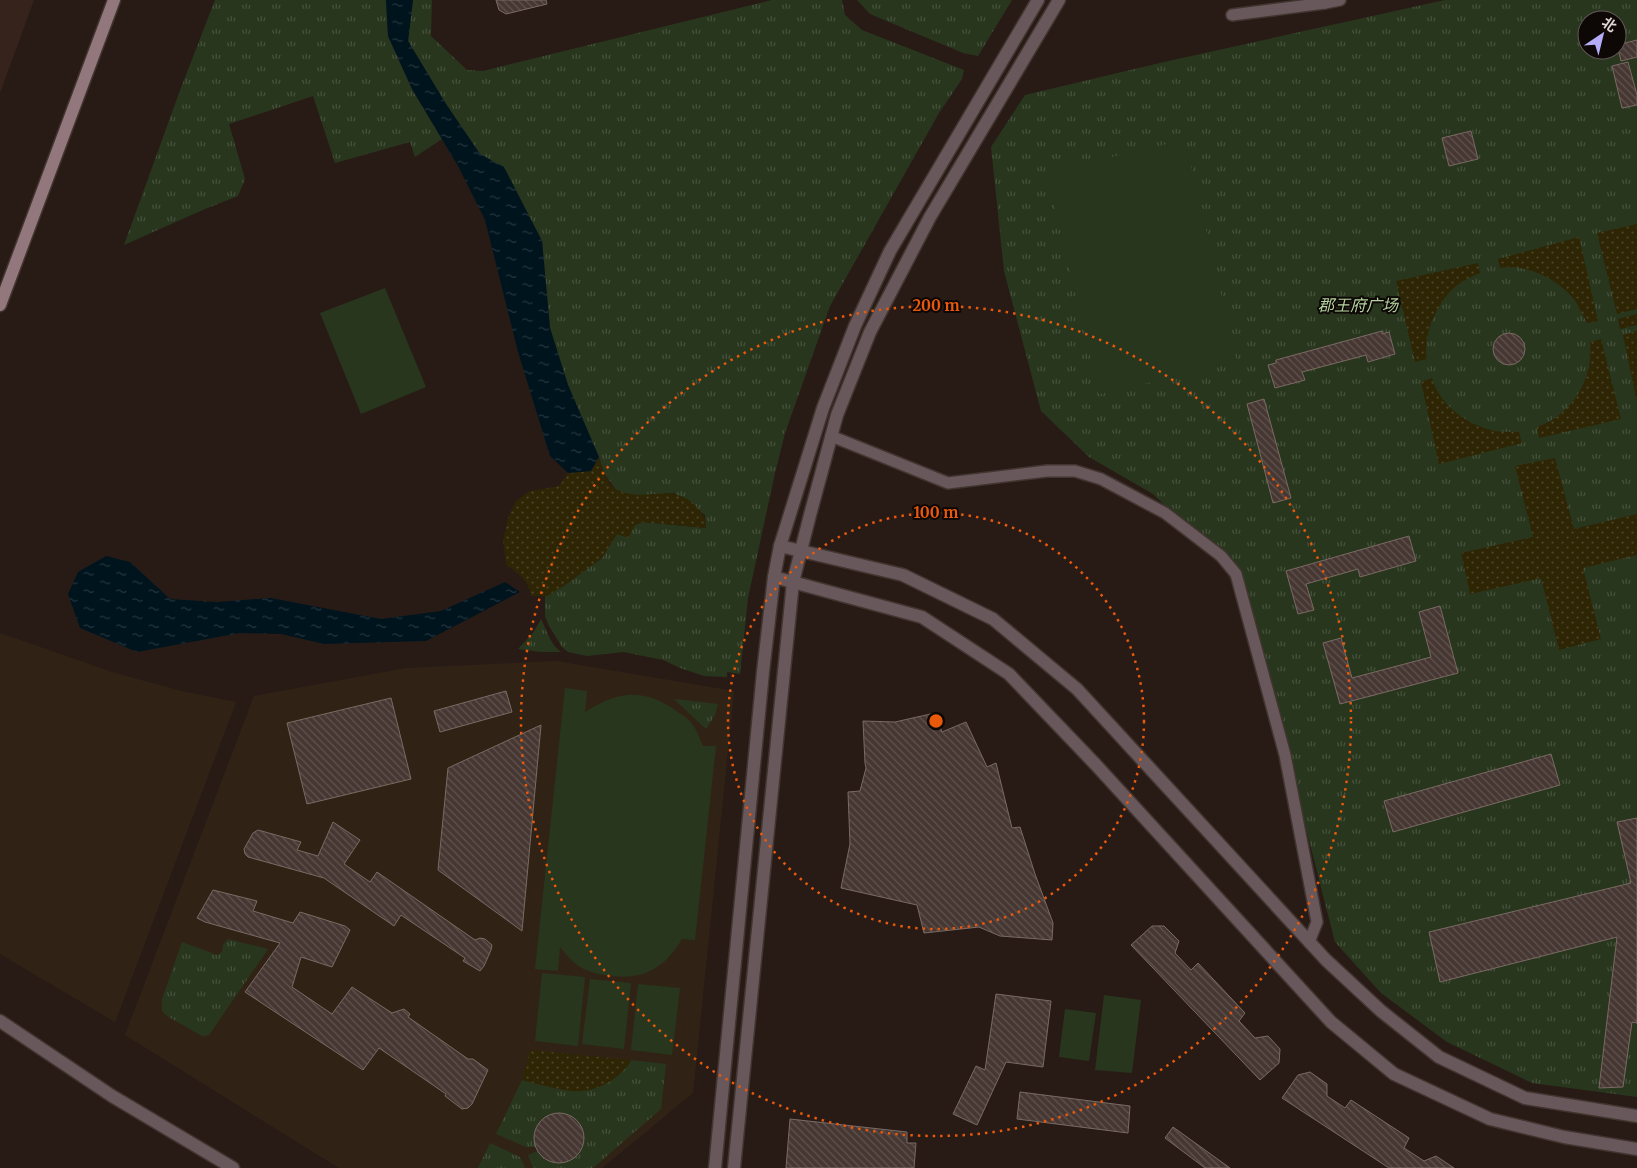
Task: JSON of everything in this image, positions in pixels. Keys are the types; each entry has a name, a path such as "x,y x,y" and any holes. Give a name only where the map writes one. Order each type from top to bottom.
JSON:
{"main road":[{"path":"0,305 114,0"}],"street":[{"path":"715,1168 763,672 774,577 780,546 823,408 854,326 890,251 1038,0"},
{"path":"734,1168 794,582 800,552 831,436 870,332 879,314 930,217 1059,0"},
{"path":"1232,15 1340,0"},
{"path":"831,436 948,483 1047,471 1075,471 1101,479 1165,513 1221,556 1236,574 1285,755 1317,922 1309,942"},
{"path":"780,546 903,575 993,619 1077,689 1326,960 1382,1011 1439,1057 1525,1098 1637,1116"},
{"path":"774,577 922,617 1009,674 1096,765 1331,1022 1394,1074 1490,1119 1564,1137 1637,1149"},
{"path":"0,1021 112,1096 232,1168"}],"shaded area":[{"path":"0,0 34,0 0,93"},
{"path":"0,633 112,672 181,691 236,702 115,1022 0,954"},
{"path":"556,661 734,691 693,1093 602,1168 339,1168 125,1035 254,696 406,668"}],"green space":[{"path":"215,0 386,0 388,36 412,89 442,139 415,157 410,142 335,163 313,96 229,124 245,179 238,196 124,245"},
{"path":"413,0 432,0 431,36 467,70 483,71 772,0 842,0 845,15 862,30 964,70 962,79 939,113 830,306 785,433 775,473 748,598 740,674 727,672 727,677 704,676 663,660 624,652 587,656 568,652 562,647 549,626 545,616 545,596 565,585 602,558 617,534 643,522 706,528 705,515 674,493 636,496 616,490 604,473 568,385 550,328 542,241 504,168 480,154 446,104 408,41"},
{"path":"857,0 1012,0 978,56 963,53 870,14"},
{"name":"郡王府广场","path":"1445,0 1637,0 1637,1097 1532,1083 1447,1042 1381,993 1335,942 1251,613 1215,554 1153,494 1089,457 1041,411 1004,271 991,147 1025,95 1164,62"},
{"path":"1185,140 1237,362 1099,394 1047,172"},
{"path":"385,288 426,387 361,414 320,313"},
{"path":"541,619 551,641 561,652 518,649 533,633"},
{"path":"565,688 587,691 585,712 608,700 619,697 640,695 652,698 680,713 689,721 696,730 703,746 716,746 695,940 682,939 669,957 661,964 653,970 634,976 612,976 588,971 571,960 560,947 558,971 535,969"},
{"path":"674,699 718,704 715,715 706,729"},
{"path":"228,939 268,949 209,1035 202,1036 167,1016 162,1011 162,999 182,942 217,955 222,952 223,945"},
{"path":"542,973 585,977 578,1046 535,1041"},
{"path":"590,979 631,983 624,1049 582,1044"},
{"path":"638,984 680,988 672,1055 631,1050"},
{"path":"1104,995 1141,1000 1132,1073 1095,1070"},
{"path":"1065,1009 1096,1013 1089,1061 1059,1057"},
{"path":"631,1060 666,1064 661,1109 593,1168 533,1168 528,1155 538,1151 535,1147 526,1147 496,1134 522,1080 571,1091 627,1067"},
{"path":"490,1143 520,1157 525,1168 478,1168"}],"sand":[{"path":"1637,224 1637,309 1617,314 1597,233"},
{"path":"1579,237 1598,321 1587,323 1576,302 1552,280 1521,268 1500,268 1498,259"},
{"path":"1478,263 1480,273 1456,286 1443,300 1429,329 1426,350 1427,359 1415,362 1396,281"},
{"path":"1637,314 1637,325 1620,329 1618,319"},
{"path":"1637,331 1637,402 1623,335"},
{"path":"1601,339 1621,419 1539,438 1537,427 1561,414 1578,394 1588,369 1590,342"},
{"path":"1432,378 1447,404 1463,418 1494,431 1519,432 1522,443 1439,464 1421,382"},
{"path":"599,457 603,471 613,488 637,495 667,494 686,498 702,513 706,528 643,522 635,525 628,538 617,534 602,558 565,585 547,596 531,596 525,581 506,565 503,541 508,518 516,501 530,491 559,486 568,473 591,471"},
{"path":"1555,458 1574,529 1637,514 1637,555 1583,568 1601,639 1559,650 1541,578 1470,594 1461,553 1533,537 1515,466"},
{"path":"530,1050 631,1060 620,1074 606,1084 589,1090 572,1091 522,1080"}],"water":[{"path":"386,0 413,0 408,41 446,104 480,154 504,167 542,241 550,328 568,385 599,457 591,471 568,473 550,456 518,352 485,220 458,166 412,89 388,36"},
{"path":"106,556 130,562 170,599 217,602 271,598 381,619 441,611 505,582 520,592 426,641 324,644 281,634 240,633 137,652 80,628 68,594 78,572"}],"building":[{"path":"496,0 546,0 547,4 506,14 499,10"},
{"path":"1637,40 1637,57 1627,60 1627,42"},
{"path":"1628,62 1637,95 1637,105 1622,108 1612,66"},
{"path":"1471,131 1478,159 1449,166 1442,138"},
{"path":"1382,331 1382,334 1389,332 1395,354 1368,362 1366,355 1302,372 1305,380 1275,388 1268,365 1276,363 1276,360"},
{"path":"1509,333 1515,334 1520,338 1524,343 1524,355 1520,360 1515,364 1509,365 1503,364 1498,360 1494,355 1493,349 1494,343 1498,338 1503,334"},
{"path":"1264,399 1291,498 1273,503 1247,404"},
{"path":"1409,536 1416,561 1360,577 1358,569 1306,584 1314,610 1298,614 1286,571"},
{"path":"1440,606 1458,673 1340,704 1323,643 1341,638 1352,678 1431,657 1419,612"},
{"path":"506,691 512,712 440,732 434,711"},
{"path":"391,698 411,779 307,804 287,723"},
{"path":"935,713 942,732 966,722 987,767 996,763 1012,828 1020,827 1053,923 1052,940 1000,936 979,927 924,933 917,905 841,888 850,844 848,792 860,791 866,768 863,721 895,722"},
{"path":"541,725 522,931 438,870 448,768"},
{"path":"1551,754 1560,785 1393,832 1384,801"},
{"path":"1637,818 1637,1023 1632,1022 1623,1087 1599,1088 1617,937 1440,982 1429,932 1631,883 1617,822"},
{"path":"333,822 360,840 344,864 370,882 377,872 475,940 485,939 492,945 484,966 480,971 463,961 465,958 401,915 394,926 324,878 248,857 245,854 244,849 253,833 258,830 301,842 297,850 318,856"},
{"path":"213,890 257,901 253,911 293,923 300,912 345,926 350,930 332,967 301,957 292,987 332,1014 352,987 392,1013 404,1009 410,1014 408,1017 468,1059 473,1059 488,1070 472,1104 468,1108 462,1109 445,1096 446,1094 379,1048 363,1070 245,992 280,943 205,922 197,918"},
{"path":"1152,926 1164,926 1179,941 1175,953 1191,970 1198,963 1245,1013 1239,1021 1255,1038 1268,1036 1280,1049 1279,1063 1260,1080 1131,945"},
{"path":"996,994 1051,1001 1043,1067 1006,1062 977,1125 953,1114 976,1066 985,1070"},
{"path":"1310,1072 1327,1084 1327,1096 1345,1108 1351,1100 1409,1138 1404,1148 1424,1161 1436,1156 1454,1168 1389,1168 1282,1098 1298,1075"},
{"path":"1020,1092 1130,1106 1128,1133 1017,1119"},
{"path":"554,1113 564,1113 577,1120 584,1133 584,1143 577,1156 564,1163 554,1163 545,1159 538,1152 534,1143 534,1133 538,1124 545,1117"},
{"path":"790,1119 907,1132 907,1143 916,1143 914,1168 786,1168"},
{"path":"1173,1127 1230,1168 1205,1168 1165,1138"}]}
